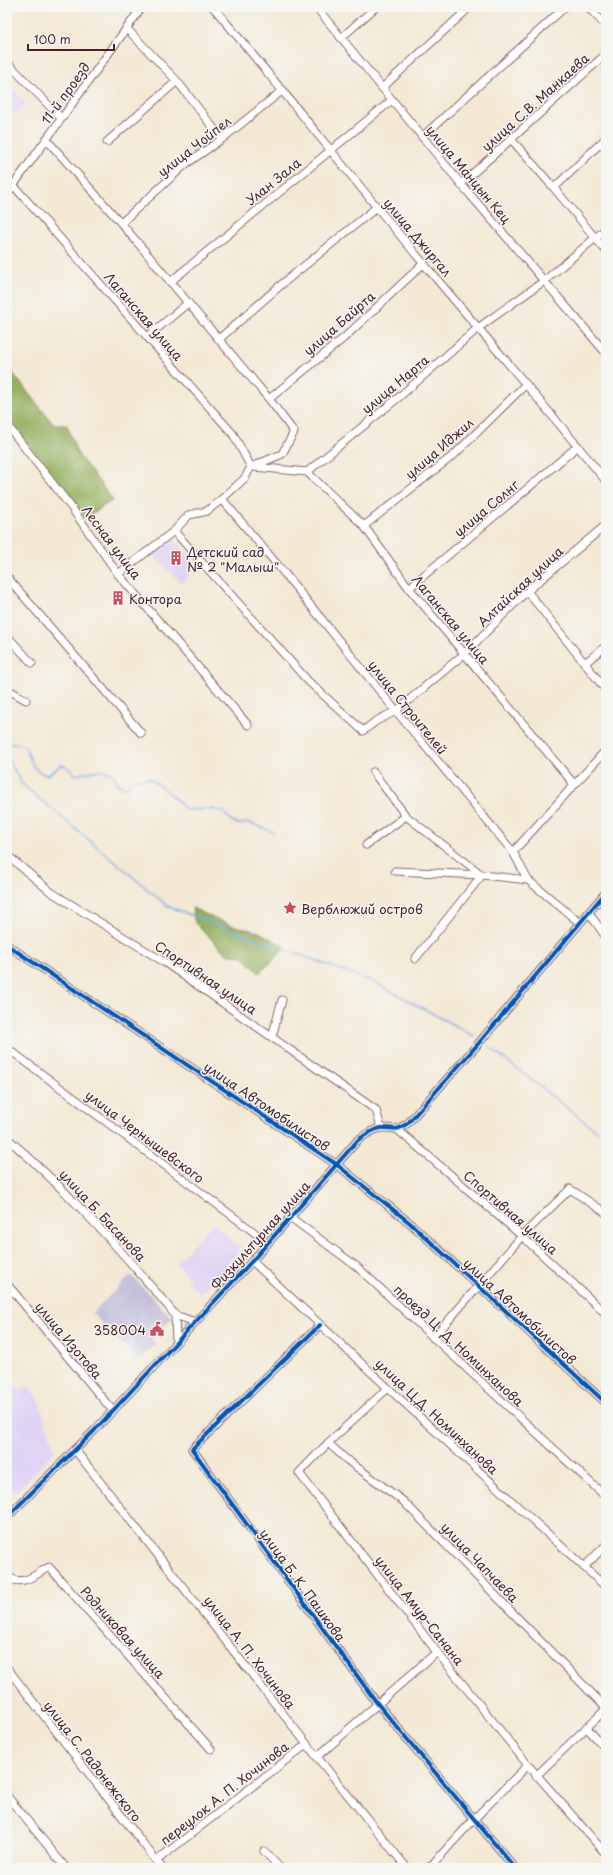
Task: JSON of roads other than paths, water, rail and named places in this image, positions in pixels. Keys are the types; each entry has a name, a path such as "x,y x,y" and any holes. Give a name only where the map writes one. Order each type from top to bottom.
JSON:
{"street":[{"name":"11-й проезд","path":"7,194 142,7"},
{"name":"улица Джиргал","path":"213,7 283,90 377,207 606,481"},
{"name":"улица Манцын Кец","path":"316,7 422,137 606,353"},
{"path":"341,38 376,7"},
{"path":"382,88 470,7"},
{"path":"422,137 565,7"},
{"path":"588,7 606,26"},
{"path":"127,29 177,81 222,139"},
{"name":"улица С.В. Манкаева","path":"462,184 606,54"},
{"path":"7,62 61,118"},
{"path":"107,142 177,81"},
{"name":"улица Чойпел","path":"121,223 186,164 222,139 283,90"},
{"name":"Улан Зала","path":"170,282 392,100"},
{"path":"554,188 606,138"},
{"path":"46,139 121,223 219,338 294,432 282,454 251,467 245,478 222,499 207,511 189,515 174,530 118,574"},
{"path":"511,139 554,188 606,252"},
{"name":"Лаганская улица","path":"13,185 233,434 251,467"},
{"path":"219,338 282,284 377,207"},
{"name":"улица Нарта","path":"307,472 399,397 478,328 544,281 595,239 606,228"},
{"name":"улица Байрта","path":"269,399 344,337 424,263"},
{"path":"147,337 188,302"},
{"name":"улица Иджил","path":"364,526 455,454 526,384"},
{"name":"Лесная улица","path":"7,425 71,507 118,574 248,725"},
{"name":"улица Солнг","path":"409,588 578,446"},
{"path":"251,467 307,472"},
{"name":"Лаганская улица","path":"307,472 364,526 409,588 574,784"},
{"name":"улица Строителей","path":"222,499 513,852 528,880 580,923"},
{"name":"Алтайская улица","path":"174,530 308,681 363,731 376,721 396,711 464,654 527,591 606,525"},
{"path":"7,577 140,733"},
{"path":"527,591 606,690"},
{"path":"7,636 32,663"},
{"path":"585,663 606,646"},
{"path":"7,689 26,700"},
{"path":"513,852 606,750"},
{"path":"373,772 406,816 482,875"},
{"path":"366,845 406,816"},
{"name":"Спортивная улица","path":"7,855 51,892 164,962 376,1110 381,1128"},
{"path":"395,871 482,875 528,880"},
{"path":"415,959 482,875"},
{"path":"381,1128 398,1130 408,1123 478,1044 606,892"},
{"path":"589,913 606,937"},
{"name":"улица Автомобилистов","path":"7,945 336,1164 410,1223 606,1403"},
{"path":"272,1037 282,1000"},
{"name":"улица Чернышевского","path":"7,1048 248,1228 267,1244"},
{"name":"Физкультурная улица","path":"7,1517 113,1411 176,1341 252,1261 358,1140 381,1128"},
{"name":"Спортивная улица","path":"398,1130 522,1236 606,1314"},
{"name":"улица Б. Басанова","path":"7,1138 41,1167 88,1213 175,1315"},
{"path":"433,1338 522,1236 570,1188 606,1213"},
{"name":"проезд Ц. Д. Номинханова","path":"290,1217 356,1266 606,1497"},
{"name":"улица Ц.Д. Номинханова","path":"252,1261 388,1388 606,1587"},
{"name":"улица Изотова","path":"7,1284 113,1411"},
{"path":"176,1341 175,1315 195,1322"},
{"name":"улица Б. К. Пашкова","path":"320,1325 192,1449 377,1703 515,1868"},
{"name":"улица Амур-Санана","path":"388,1388 328,1443 299,1473 437,1652 536,1776 606,1854"},
{"name":"улица Чапчаева","path":"328,1443 347,1460 403,1501 606,1709"},
{"name":"улица А. П. Хочинова","path":"75,1450 317,1758 407,1868"},
{"path":"584,1568 606,1545"},
{"name":"Родниковая улица","path":"7,1575 12,1580 23,1582 49,1567 211,1749"},
{"path":"317,1758 377,1703 437,1652"},
{"name":"улица С. Радонежского","path":"7,1668 162,1868"},
{"path":"536,1776 606,1709"},
{"path":"586,1727 606,1749"},
{"name":"переулок А. П. Хочинова","path":"156,1861 307,1744"},
{"path":"429,1868 474,1819 528,1765"},
{"path":"7,1796 66,1868"},
{"path":"264,1850 280,1868"}],"waterway":[{"path":"7,746 13,743 25,746 32,764 42,774 48,775 61,765 66,766 76,775 101,770 115,776 117,784 123,787 128,787 133,780 149,778 169,793 186,810 213,809 223,812 232,821 238,824 250,823 273,832"},
{"path":"7,757 22,784 169,907 374,982 474,1036"},
{"path":"489,1047 597,1131"}],"place":[{"name":"Детский сад № 2 \"Малыш\"","path":"176,558"},
{"name":"Контора","path":"118,598"},
{"name":"Верблюжий остров","path":"290,908"},
{"name":"358004","path":"157,1329"}]}
